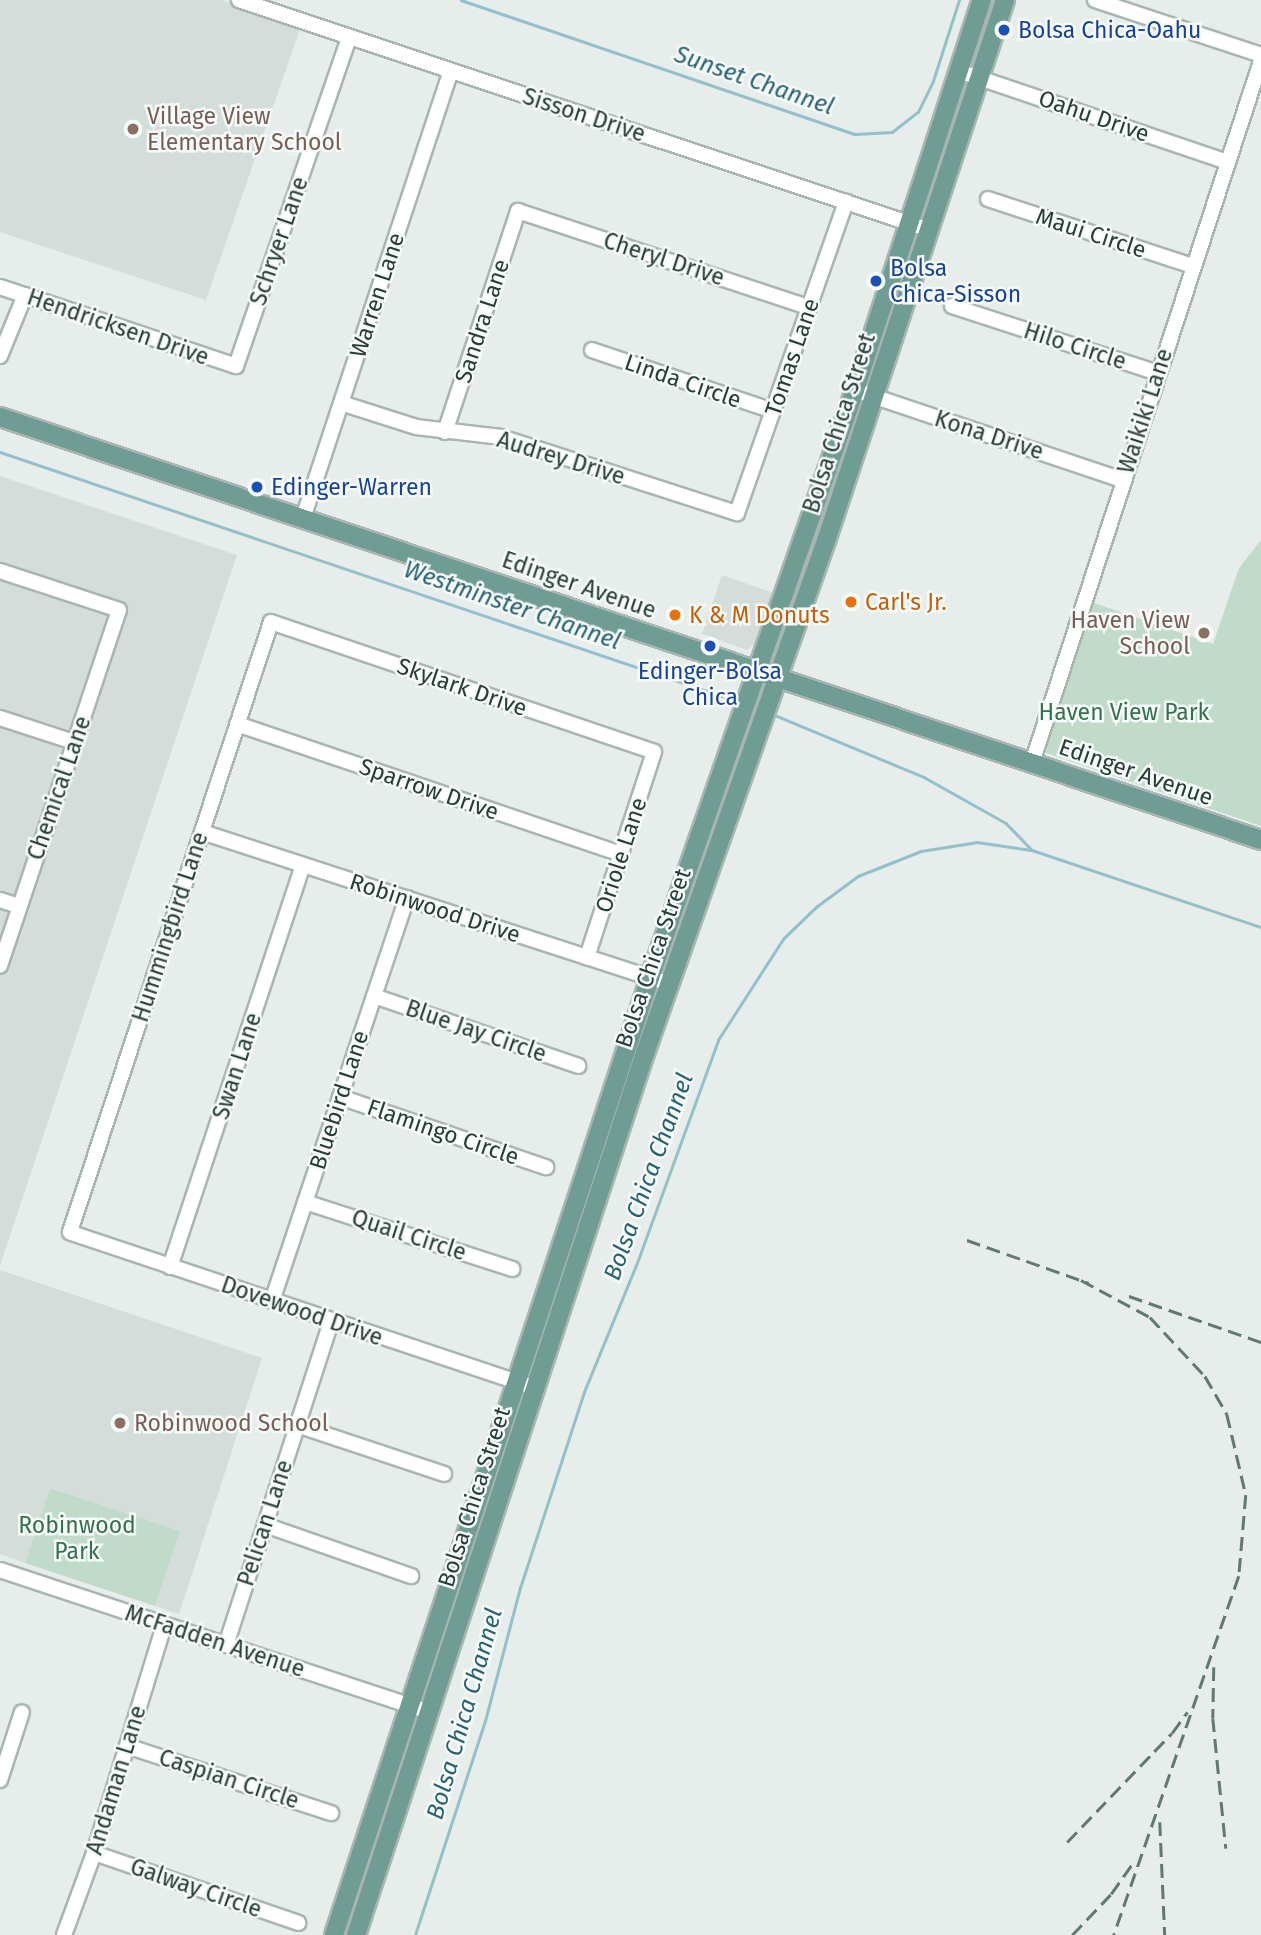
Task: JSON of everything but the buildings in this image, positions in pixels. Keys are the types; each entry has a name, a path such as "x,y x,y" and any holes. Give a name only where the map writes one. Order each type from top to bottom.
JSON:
{"main road":[{"name":"Bolsa Chica Street","path":"334,1935 650,978 855,390 982,0"},
{"name":"Bolsa Chica Street","path":"356,1935 669,984 827,538 1005,0"},
{"name":"Edinger Avenue","path":"0,417 1261,840"},
{"path":"806,531 827,538"}],"street":[{"name":"Sisson Drive","path":"239,0 929,230"},
{"path":"1095,0 1261,55"},
{"name":"Schryer Lane","path":"236,366 349,37"},
{"name":"Waikiki Lane","path":"1032,763 1261,61"},
{"name":"Warren Lane","path":"303,518 452,71"},
{"name":"Oahu Drive","path":"959,71 1228,162"},
{"name":"Maui Circle","path":"988,200 1193,266"},
{"name":"Tomas Lane","path":"737,513 846,202"},
{"name":"Cheryl Drive","path":"518,211 809,307"},
{"name":"Sandra Lane","path":"445,432 518,211"},
{"name":"Hendricksen Drive","path":"0,287 236,366"},
{"path":"0,356 24,295"},
{"name":"Hilo Circle","path":"952,306 1158,373"},
{"name":"Linda Circle","path":"592,350 773,411"},
{"name":"Kona Drive","path":"855,390 1123,480"},
{"name":"Audrey Drive","path":"341,403 445,432 501,437 737,513"},
{"name":"Chemical Lane","path":"0,571 119,610 0,966"},
{"name":"Hummingbird Lane","path":"70,1232 271,622"},
{"name":"Skylark Drive","path":"271,622 654,752"},
{"path":"0,718 74,742"},
{"name":"Sparrow Drive","path":"237,724 621,854"},
{"name":"Oriole Lane","path":"587,957 654,752"},
{"name":"Robinwood Drive","path":"202,832 669,984"},
{"name":"Swan Lane","path":"170,1267 303,864"},
{"name":"Bluebird Lane","path":"272,1301 407,898"},
{"path":"0,900 19,906"},
{"name":"Blue Jay Circle","path":"374,996 578,1066"},
{"name":"Flamingo Circle","path":"340,1097 546,1167"},
{"name":"Quail Circle","path":"305,1202 512,1269"},
{"name":"Dovewood Drive","path":"70,1232 331,1322 535,1388"},
{"name":"Pelican Lane","path":"226,1645 331,1322"},
{"path":"298,1424 444,1474"},
{"path":"265,1525 411,1576"},
{"name":"McFadden Avenue","path":"0,1570 430,1712"},
{"name":"Andaman Lane","path":"64,1935 94,1853 164,1625"},
{"path":"0,1780 22,1712"},
{"name":"Caspian Circle","path":"127,1746 331,1813"},
{"name":"Galway Circle","path":"94,1853 298,1923"}],"shaded area":[{"name":"Village View Elementary School","path":"0,0 222,0 301,26 206,300 0,232"},
{"path":"0,476 237,555 0,1266"},
{"path":"722,575 773,593 756,643 747,650 702,634"},
{"name":"Robinwood School","path":"0,1270 262,1358 179,1614 155,1606 180,1531 50,1488 25,1563 0,1554"}],"green space":[{"name":"Haven View Park","path":"1261,540 1261,826 1043,752 1094,603 1213,644 1239,568"},
{"name":"Robinwood Park","path":"50,1488 180,1531 155,1606 25,1563"}],"waterway":[{"name":"Sunset Channel","path":"461,0 855,134 892,132 918,112 933,81 959,0"},
{"name":"Westminster Channel","path":"0,452 740,702"},
{"name":"Westminster Channel","path":"772,714 924,777 1006,823 1031,849"},
{"name":"Bolsa Chica Channel","path":"415,1935 485,1721 520,1588 584,1392 637,1263 718,1040 783,939 816,907 858,876 921,851 977,842 1032,850 1261,927"}],"railway":[{"path":"967,1240 1089,1283"},
{"path":"1081,1280 1150,1317 1205,1376 1227,1414 1246,1495 1239,1576 1114,1935"},
{"path":"1129,1296 1261,1342"},
{"path":"1214,1667 1213,1718 1226,1848"},
{"path":"1067,1842 1172,1733 1187,1712"},
{"path":"1160,1822 1165,1935"},
{"path":"1072,1935 1111,1894 1135,1860"}],"place":[{"name":"Bolsa Chica-Oahu","path":"1004,30"},
{"name":"Village View Elementary School","path":"133,129"},
{"name":"Bolsa Chica-Sisson","path":"876,281"},
{"name":"Edinger-Warren","path":"257,487"},
{"name":"Carl's Jr.","path":"851,602"},
{"name":"K & M Donuts","path":"675,615"},
{"name":"Haven View School","path":"1204,633"},
{"name":"Edinger-Bolsa Chica","path":"710,646"},
{"name":"Robinwood School","path":"120,1423"}]}
